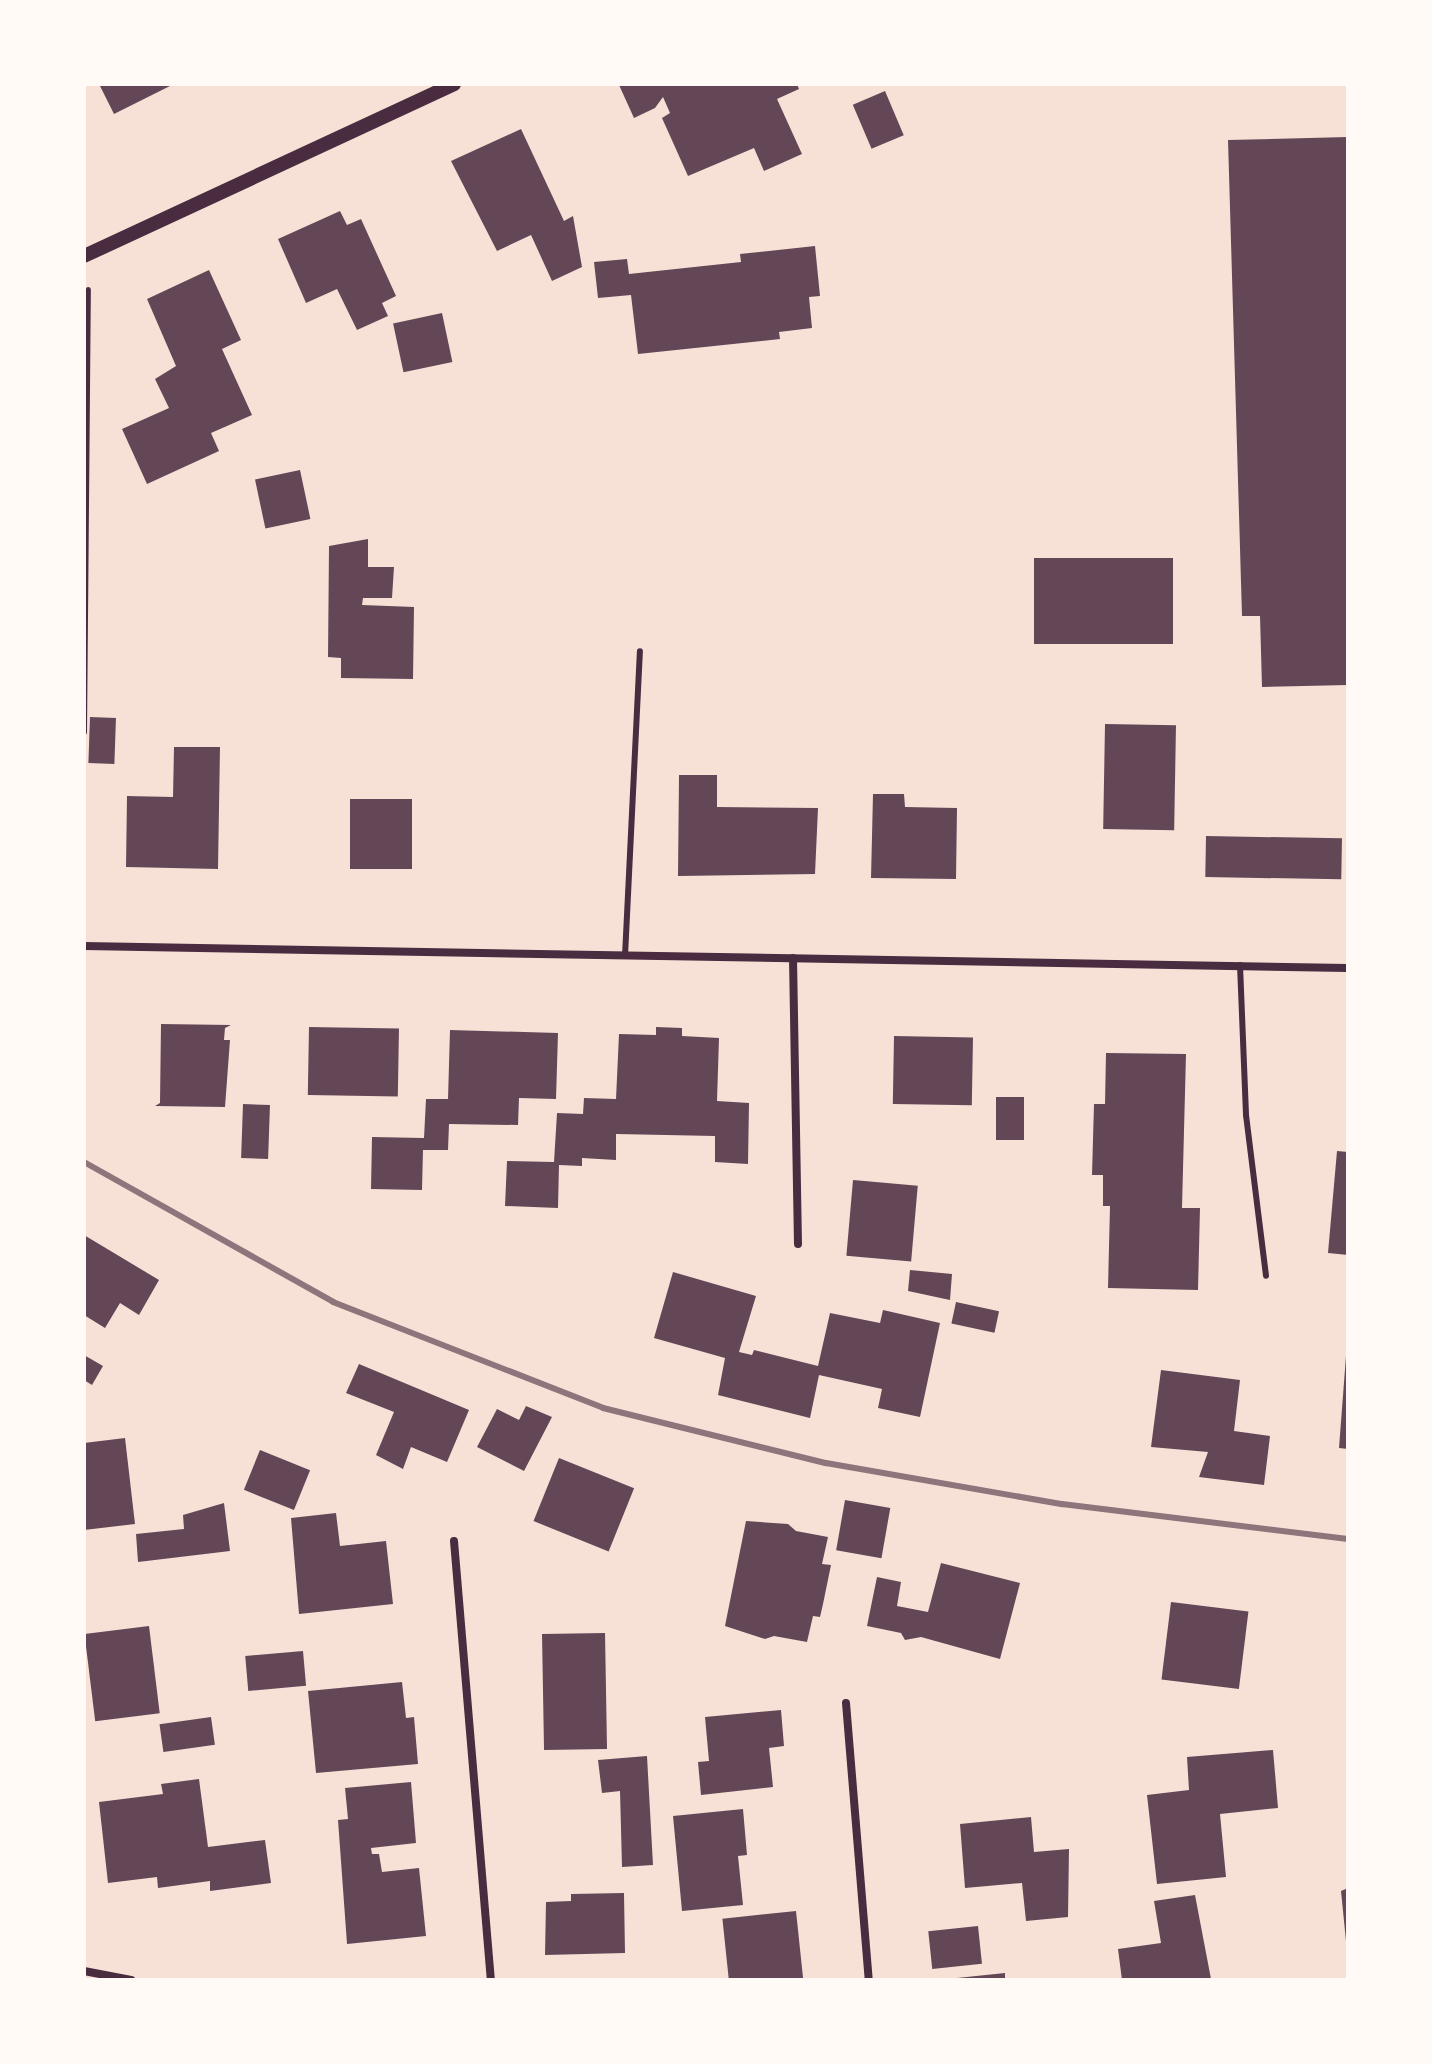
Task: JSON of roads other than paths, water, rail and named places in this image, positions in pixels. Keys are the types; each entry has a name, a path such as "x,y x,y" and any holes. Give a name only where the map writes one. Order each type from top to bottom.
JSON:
{"street":[{"path":"86,256 454,84"},
{"path":"84,946 1348,968"},
{"path":"793,958 798,1244"},
{"path":"454,1541 491,1980"},
{"path":"846,1703 869,1980"},
{"path":"84,1971 131,1980"}],"lane":[{"path":"625,956 640,651"},
{"path":"1240,965 1246,1115 1266,1276"}],"railway":[{"path":"84,1162 333,1302 603,1408 826,1463 1062,1504 1348,1539"}]}
